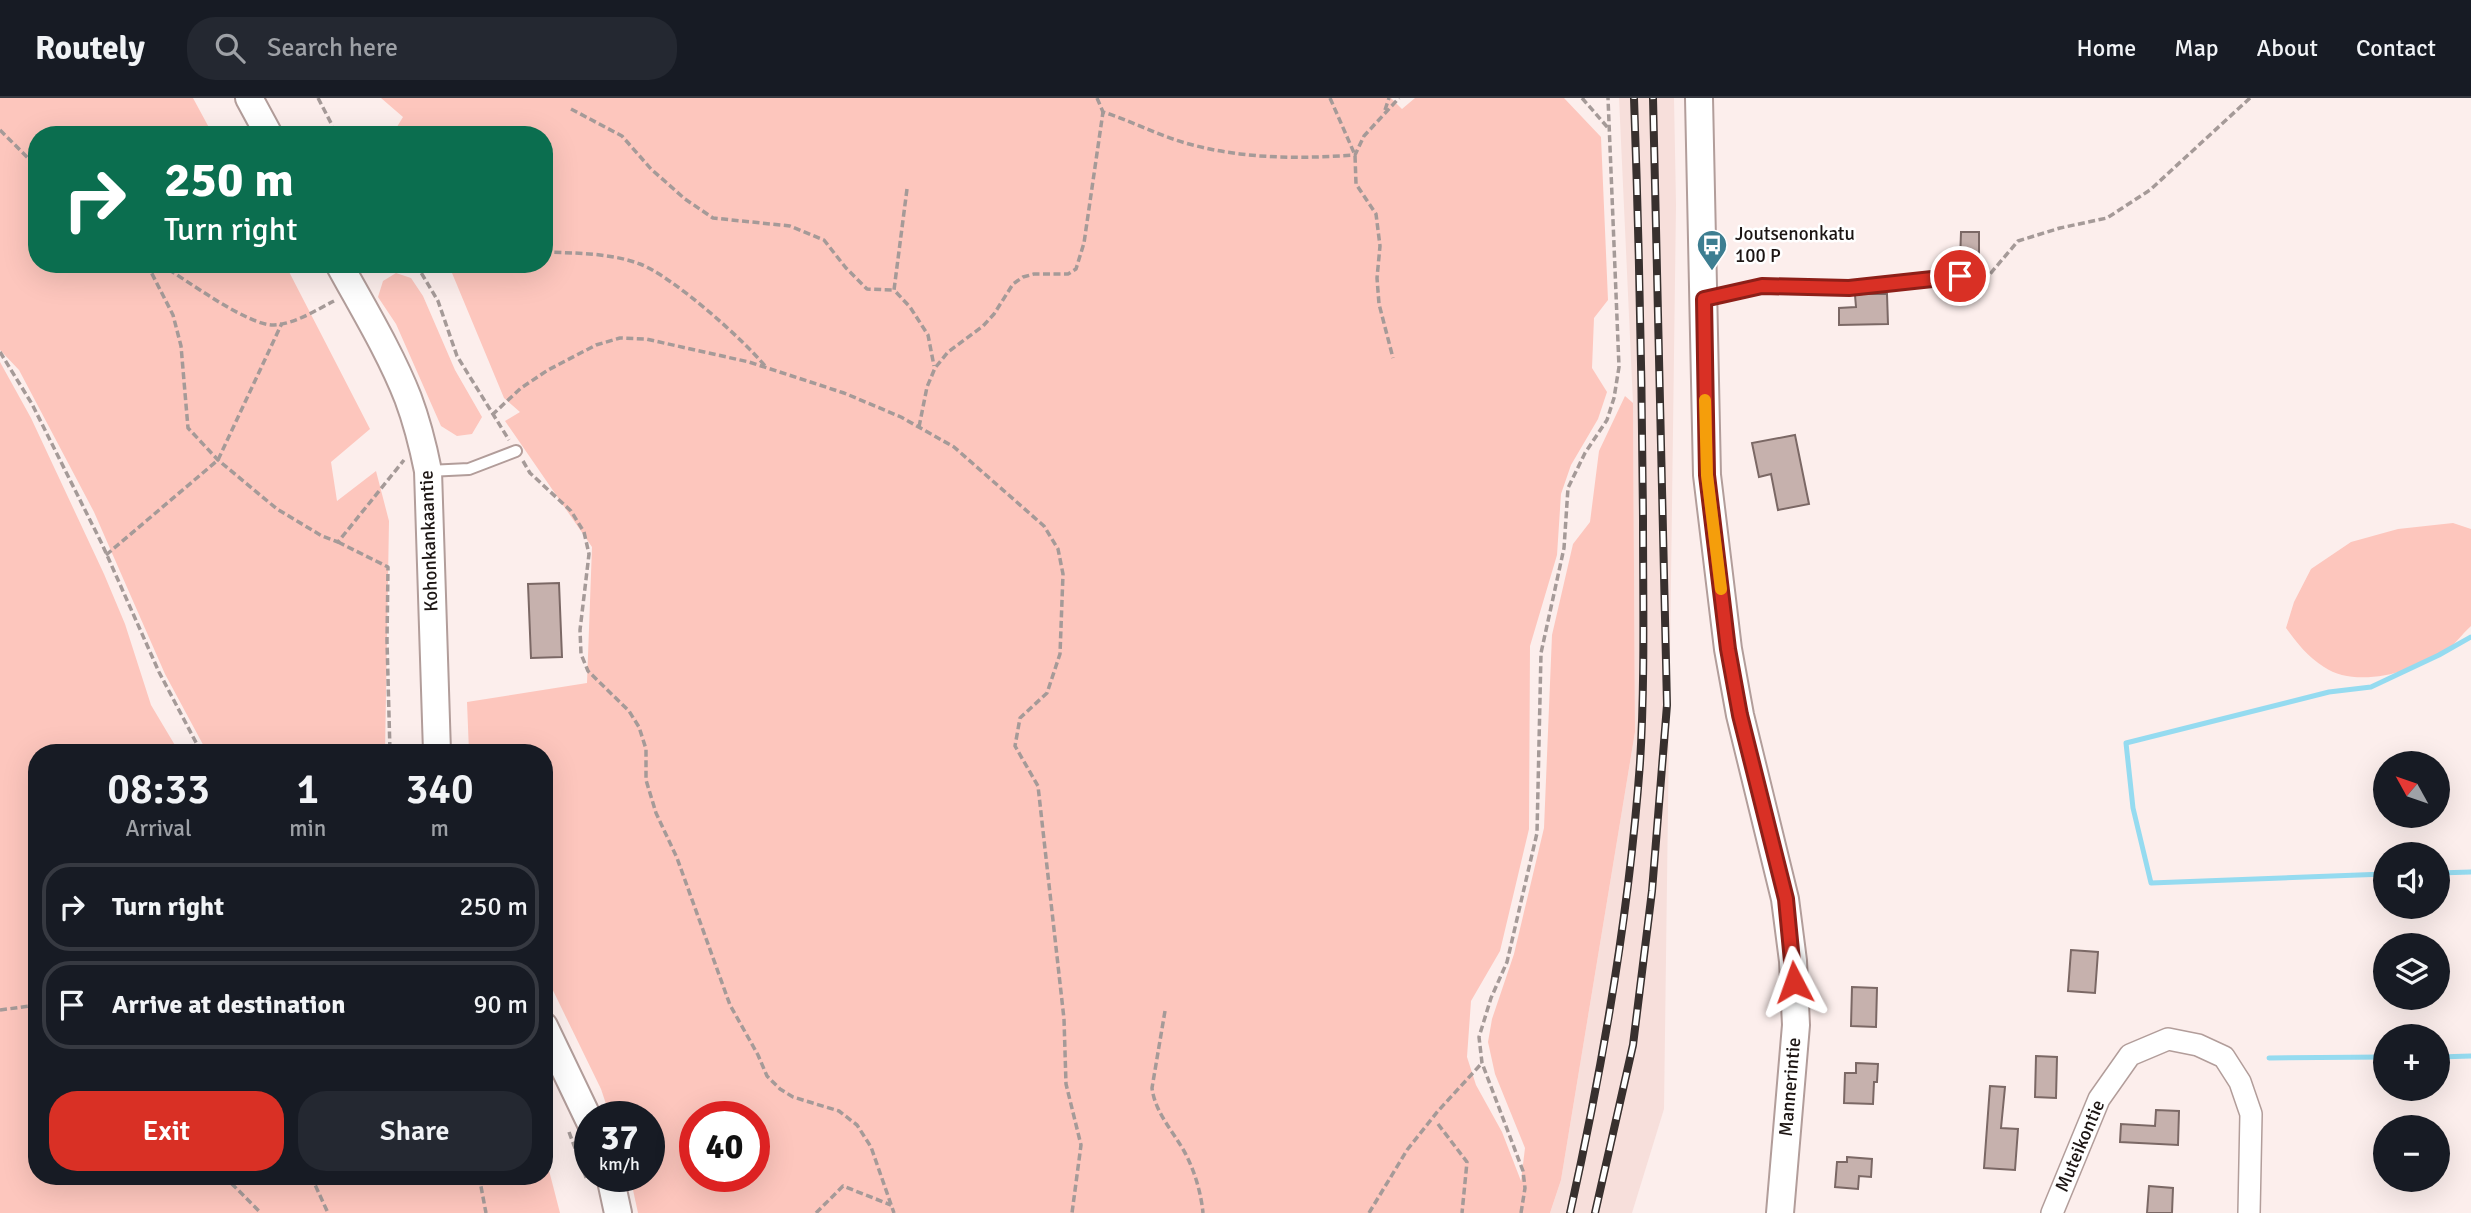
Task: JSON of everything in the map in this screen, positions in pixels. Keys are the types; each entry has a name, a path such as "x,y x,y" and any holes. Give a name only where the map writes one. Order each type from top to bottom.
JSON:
{"street":[{"path":"248,98 263,126"},
{"name":"Mannerintie","path":"1699,98 1707,475 1728,649 1740,715 1786,899 1793,961 1796,1025 1780,1213"},
{"name":"Kohonkankaantie","path":"344,273 389,356 418,428 418,471 436,744"},
{"name":"Muteikontie","path":"2052,1213 2099,1099 2130,1055 2168,1039 2198,1045 2224,1058 2240,1083 2251,1114 2249,1213"},
{"path":"553,1052 574,1113"},
{"path":"606,1192 618,1213"}],"lane":[{"path":"1704,299 1762,286 1849,288 1960,276"},
{"path":"418,471 469,469 516,451"}],"path":[{"path":"318,98 332,126"},
{"path":"919,427 927,387 934,368 948,352 983,326 1013,284 1034,274 1068,274 1076,269 1084,243 1100,146 1103,112 1097,98"},
{"path":"1330,98 1355,155 1356,184 1376,214 1379,304 1393,358"},
{"path":"1384,113 1389,98"},
{"path":"1355,155 1364,136 1399,98"},
{"path":"1582,98 1610,131"},
{"path":"1521,1213 1525,1188 1524,1171 1482,1063 1479,1037 1491,998 1507,962 1537,833 1541,653 1564,548 1568,488 1585,453 1607,420 1619,367 1608,98"},
{"path":"1960,276 1984,281 2000,265 2018,240 2113,215 2150,190 2250,98"},
{"path":"570,109 621,136 651,169 685,199 713,218 790,226 824,240 867,289 894,290 909,307 928,335 934,368"},
{"path":"1103,112 1190,144 1231,152 1269,158 1355,155"},
{"path":"0,130 28,158"},
{"path":"894,290 907,189"},
{"path":"553,253 620,258 642,265 670,281 750,349 766,368"},
{"path":"152,273 173,315 181,346 188,428 218,460 277,509 322,536 388,567 390,744"},
{"path":"175,273 255,322 274,325 297,319 334,301 329,292"},
{"path":"421,273 438,301 457,356 492,415 530,473 571,512 584,532 589,554 580,630 581,654 588,671 629,711 639,727 646,749 646,780 656,813 677,858 730,1005 767,1076 780,1089 793,1097 839,1111 857,1125 871,1147 894,1213"},
{"path":"106,555 218,460 282,323"},
{"path":"492,415 521,388 548,370 596,345 620,338 646,340 766,368 844,393 901,417 954,447 1045,526 1058,549 1063,574 1060,654 1048,693 1020,718 1014,746 1038,786 1062,994 1066,1084 1081,1145 1072,1213"},
{"path":"0,352 32,404 159,671 197,744"},
{"path":"338,542 404,459 418,471"},
{"path":"0,1010 28,1006"},
{"path":"1165,1011 1152,1088 1154,1100 1185,1153 1198,1184 1203,1213"},
{"path":"1369,1213 1407,1150 1482,1063"},
{"path":"1438,1124 1468,1163 1462,1213"},
{"path":"233,1185 261,1213"},
{"path":"314,1185 328,1213"},
{"path":"481,1185 486,1213"},
{"path":"816,1213 843,1186 891,1205"}],"shaded area":[{"path":"0,98 193,98 208,126 28,126 28,273 290,273 370,429 331,462 337,501 376,471 389,521 385,744 203,744 165,674 94,512 19,370 0,350"},
{"path":"381,98 1391,98 1402,109 1415,98 1564,98 1601,137 1608,300 1594,318 1592,368 1607,392 1598,419 1571,465 1561,494 1557,555 1530,646 1529,829 1500,951 1471,1001 1467,1057 1476,1085 1502,1132 1521,1181 1525,1148 1495,1074 1488,1042 1492,1019 1514,954 1544,828 1552,635 1573,544 1590,522 1599,451 1625,396 1633,403 1635,732 1561,1180 1550,1213 638,1213 633,1192 665,1192 665,1101 605,1101 553,990 553,744 469,744 467,702 587,683 592,547 505,421 520,412 504,398 452,273 553,273 553,126 398,126 403,117"},
{"path":"1619,98 1674,98 1676,205 1664,1109 1632,1213 1550,1213 1561,1180 1635,732 1633,403"},
{"path":"396,273 411,278 423,296 455,370 482,417 472,434 457,436 441,426 396,324 378,297 383,281"},
{"path":"0,362 31,418 104,574 125,624 151,705 174,744 28,744 28,1185 553,1185 560,1213 0,1213"},
{"path":"2453,523 2471,529 2471,626 2444,652 2401,671 2352,677 2318,663 2286,628 2294,602 2311,569 2351,542 2398,529"}],"building":[{"path":"1961,232 1979,232 1979,262 1960,262"},
{"path":"1887,294 1888,324 1839,325 1839,308 1856,307 1855,295"},
{"path":"1795,435 1809,504 1778,510 1771,474 1759,477 1752,443"},
{"path":"559,583 562,657 531,658 528,584"},
{"path":"2071,950 2098,952 2095,993 2068,991"},
{"path":"1852,987 1877,988 1876,1027 1851,1026"},
{"path":"2036,1056 2057,1057 2056,1098 2035,1097"},
{"path":"1856,1063 1878,1064 1873,1104 1844,1103 1845,1073 1856,1073"},
{"path":"1990,1086 2005,1087 2001,1128 2018,1129 2015,1170 1984,1168"},
{"path":"2156,1110 2179,1111 2178,1145 2120,1142 2121,1124 2155,1126"},
{"path":"1847,1157 1872,1159 1871,1177 1859,1176 1858,1189 1835,1187 1837,1162 1847,1162"},
{"path":"2149,1186 2173,1188 2172,1213 2147,1213"}],"waterway":[{"path":"2373,874 2151,883 2133,808 2126,743 2329,692 2371,687 2471,637"},
{"path":"2450,873 2471,872"},
{"path":"2450,1057 2471,1056"},
{"path":"2269,1058 2373,1057"}],"railway":[{"path":"1570,1213 1593,1102 1622,933 1640,763 1643,467 1634,98"},
{"path":"1595,1213 1633,1045 1652,891 1667,705 1653,98"}],"slow traffic":[{"path":"1705,400 1707,475 1721,589"}],"place":[{"name":"Joutsenonkatu 100 P","path":"1712,272"}],"route":[{"path":"1794,982 1786,899 1740,715 1728,649 1707,475 1704,299 1762,286 1849,288 1960,276"}]}
